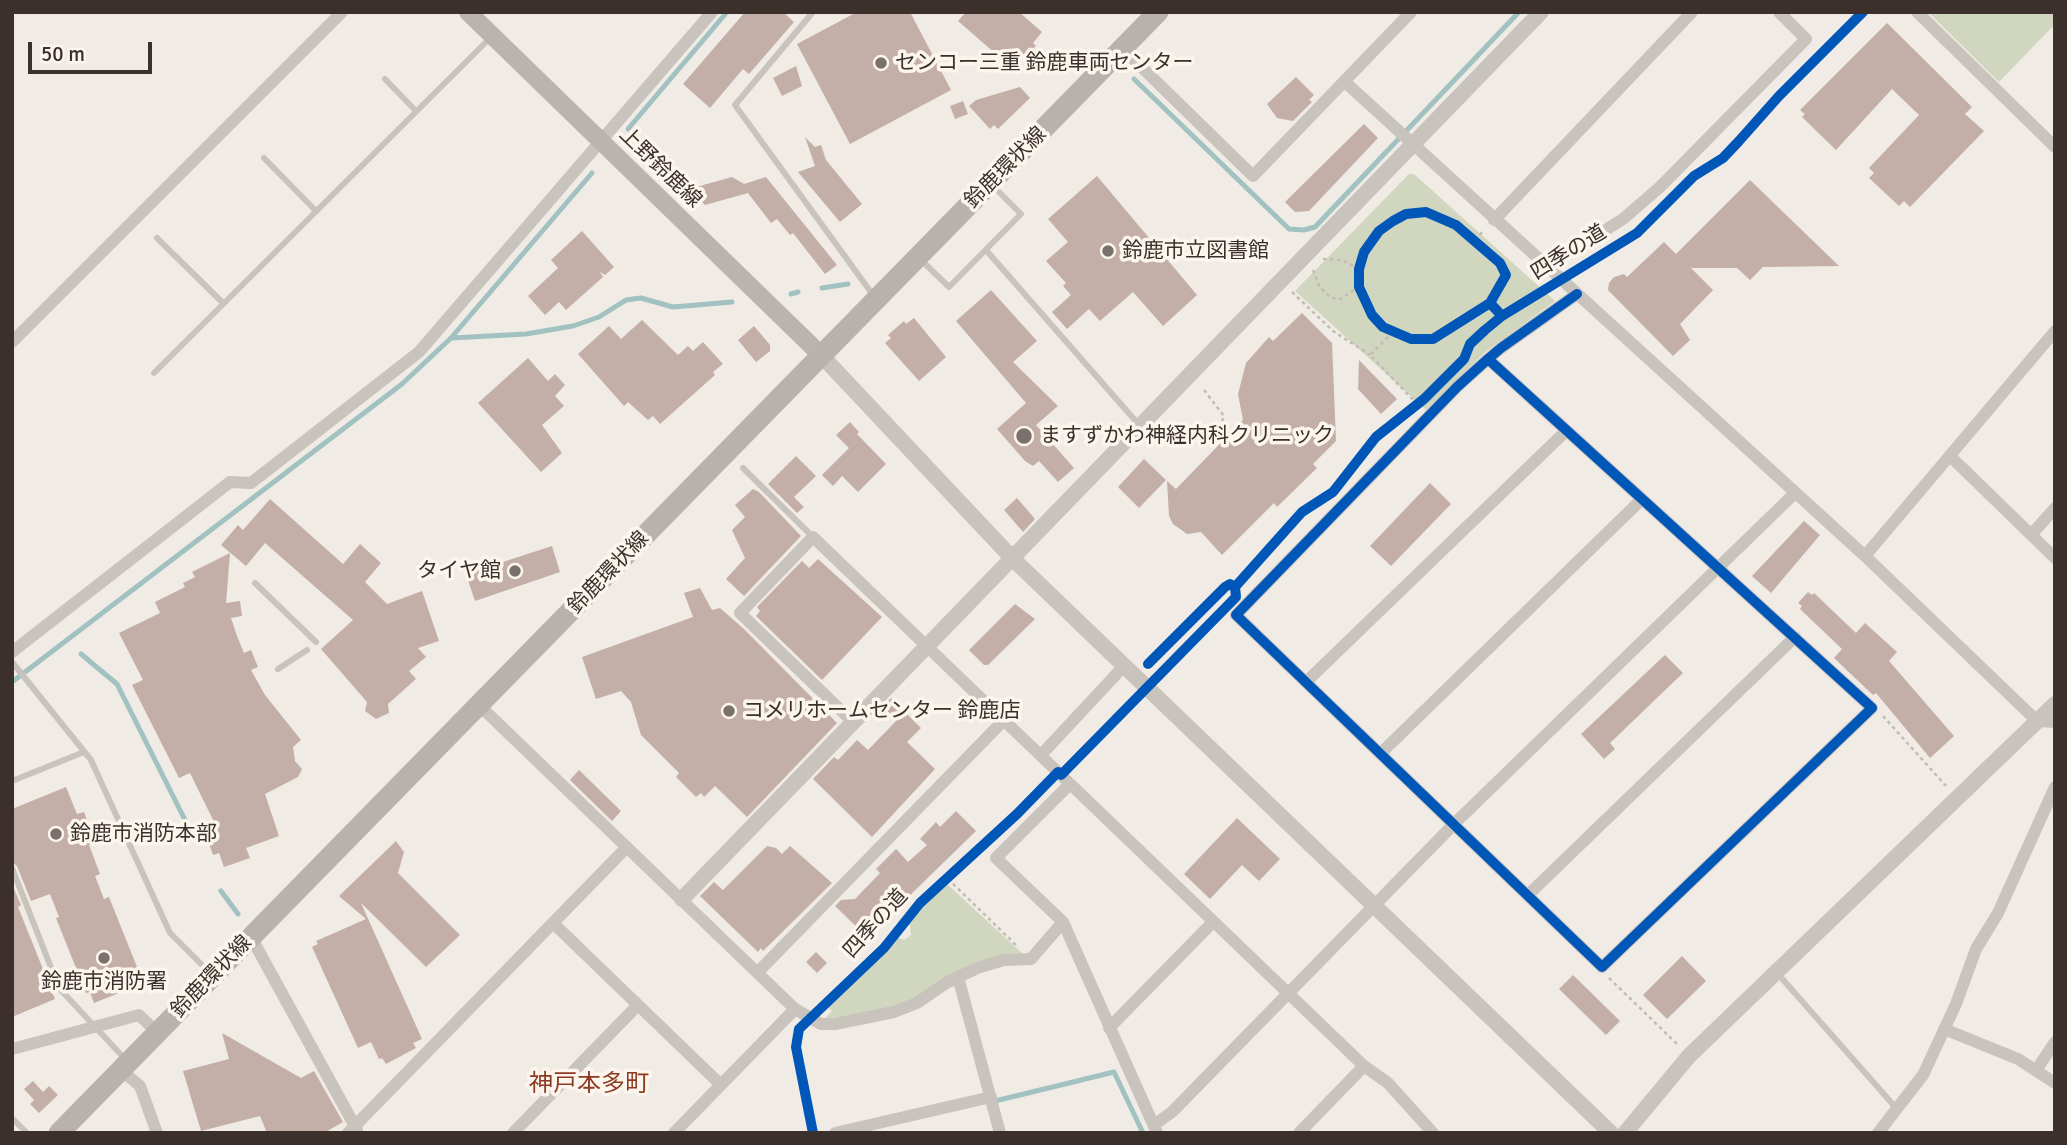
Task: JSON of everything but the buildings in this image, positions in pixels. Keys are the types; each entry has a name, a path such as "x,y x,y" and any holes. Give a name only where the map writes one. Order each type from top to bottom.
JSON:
{"main road":[{"name":"上野鈴鹿線","path":"468,12 821,355"},
{"name":"鈴鹿環状線","path":"60,1133 1158,12"}],"street":[{"path":"12,342 342,12"},
{"path":"12,652 230,482 251,483 395,372 460,307 712,12"},
{"path":"1123,49 1254,176 1411,12"},
{"path":"682,899 1541,12"},
{"path":"1494,220 1692,12"},
{"path":"1546,267 1623,219 1807,39 1779,12"},
{"path":"1917,12 2055,147"},
{"path":"1345,82 1865,556 2037,721 2055,722"},
{"path":"1488,359 1872,708 1602,967 1236,615 1488,359 1577,294"},
{"path":"1865,556 2055,331"},
{"path":"821,355 1013,559 1612,1133"},
{"path":"1306,682 1566,431"},
{"path":"1950,456 2055,558"},
{"path":"1070,784 996,858 1063,922 1156,1129 1454,824 1795,493"},
{"path":"1381,753 1641,500"},
{"path":"2031,536 2055,508"},
{"path":"853,722 740,613 813,537 1364,1066 1388,1083 1433,1133"},
{"path":"1528,895 1795,638"},
{"path":"1041,754 1124,666"},
{"path":"1625,1133 1689,1056 2055,704"},
{"path":"480,706 795,1009 821,1024 835,1024 894,1012 917,1003 957,977 1004,960 1031,959 1063,922"},
{"path":"758,972 1004,720"},
{"path":"1883,1131 1923,1074 1976,949 1998,913 2054,791"},
{"path":"251,937 354,1130 627,847"},
{"path":"1109,1028 1213,922"},
{"path":"553,923 720,1084"},
{"path":"957,977 1000,1133"},
{"path":"513,1133 638,1005"},
{"path":"674,1133 795,1009"},
{"path":"12,1049 139,1015 158,1033"},
{"path":"1944,1028 1985,1043 2037,1069 2055,1083"},
{"path":"2037,1069 2055,1042"},
{"path":"125,1066 140,1086 157,1133"},
{"path":"1299,1133 1364,1066"},
{"path":"835,1133 992,1102"}],"lane":[{"path":"813,12 735,105 877,299"},
{"path":"154,373 492,36"},
{"path":"385,79 416,111"},
{"path":"264,158 316,211"},
{"path":"918,257 949,287 986,250 1021,214 990,184"},
{"path":"157,238 223,303"},
{"path":"986,250 1141,427"},
{"path":"743,468 813,537"},
{"path":"255,583 316,642"},
{"path":"278,669 307,650"},
{"path":"14,664 84,752 170,933 213,976"},
{"path":"12,781 84,752"},
{"path":"12,868 59,988 95,1027 125,1066"},
{"path":"1776,972 1896,1110"},
{"path":"12,1118 27,1133"}],"path":[{"path":"1426,212 1456,225 1500,263 1506,275 1490,303 1433,339 1411,338 1383,327 1372,315 1359,287 1359,269 1364,252 1379,231 1406,214 1426,212"},
{"path":"1474,242 1485,230"},
{"path":"1319,260 1342,260 1359,269"},
{"path":"1312,267 1319,286 1331,298 1340,299 1359,287"},
{"path":"1290,290 1333,331 1370,355 1418,405"},
{"path":"1490,303 1502,316"},
{"path":"1370,355 1394,331"},
{"path":"1170,425 1189,442 1198,444 1218,432 1224,416 1204,390"},
{"path":"1148,664 1225,587 1230,584 1235,587 1302,512 1334,492 1376,436 1424,399"},
{"path":"1872,708 1948,788"},
{"path":"947,878 1031,959"},
{"path":"1602,967 1605,975 1680,1046"}],"green space":[{"path":"1928,12 2055,12 2055,24 1999,82"},
{"path":"1409,174 1414,174 1555,301 1484,353 1426,410 1295,291"},
{"path":"947,884 1023,954 894,1008 828,1019 826,1017 832,1011 828,1007 832,1001 897,937 904,940 911,935 909,919"}],"waterway":[{"path":"628,129 727,12"},
{"path":"1134,79 1289,229 1304,230 1315,227 1519,12"},
{"path":"12,682 402,384 451,338 592,173"},
{"path":"822,288 848,284"},
{"path":"791,294 798,292"},
{"path":"451,338 526,334 573,326 599,317 626,300 641,298 673,307 732,302"},
{"path":"81,654 117,684 192,834"},
{"path":"221,891 238,914"},
{"path":"991,1102 1114,1072 1143,1133"}],"cycle path":[{"name":"四季の道","path":"1148,664 1225,587 1230,584 1235,587 1302,512 1333,492 1376,437 1424,399 1464,359 1470,344 1485,330 1502,316 1637,233 1694,176 1723,158 1779,96 1863,12"},
{"path":"1490,303 1506,275 1500,263 1456,225 1426,212 1406,214 1393,221 1379,231 1364,252 1359,269 1359,287 1372,315 1383,327 1411,339 1433,339 1490,303 1502,316"},
{"path":"1488,359 1872,708 1602,967 1236,615 1457,387 1488,359 1501,348 1577,294"},
{"path":"1061,775 1236,597 1235,587"},
{"name":"四季の道","path":"813,1133 796,1047 799,1029 884,948 920,903 1017,814 1058,772"}],"place":[{"name":"センコー三重 鈴鹿車両センター","path":"881,63"},
{"name":"鈴鹿市立図書館","path":"1108,251"},
{"name":"ますずかわ神経内科クリニック","path":"1024,436"},
{"name":"タイヤ館","path":"515,571"},
{"name":"コメリホームセンター 鈴鹿店","path":"729,711"},
{"name":"鈴鹿市消防本部","path":"56,834"},
{"name":"鈴鹿市消防署","path":"104,958"}],"district":[{"name":"神戸本多町","path":"589,1085"}]}
